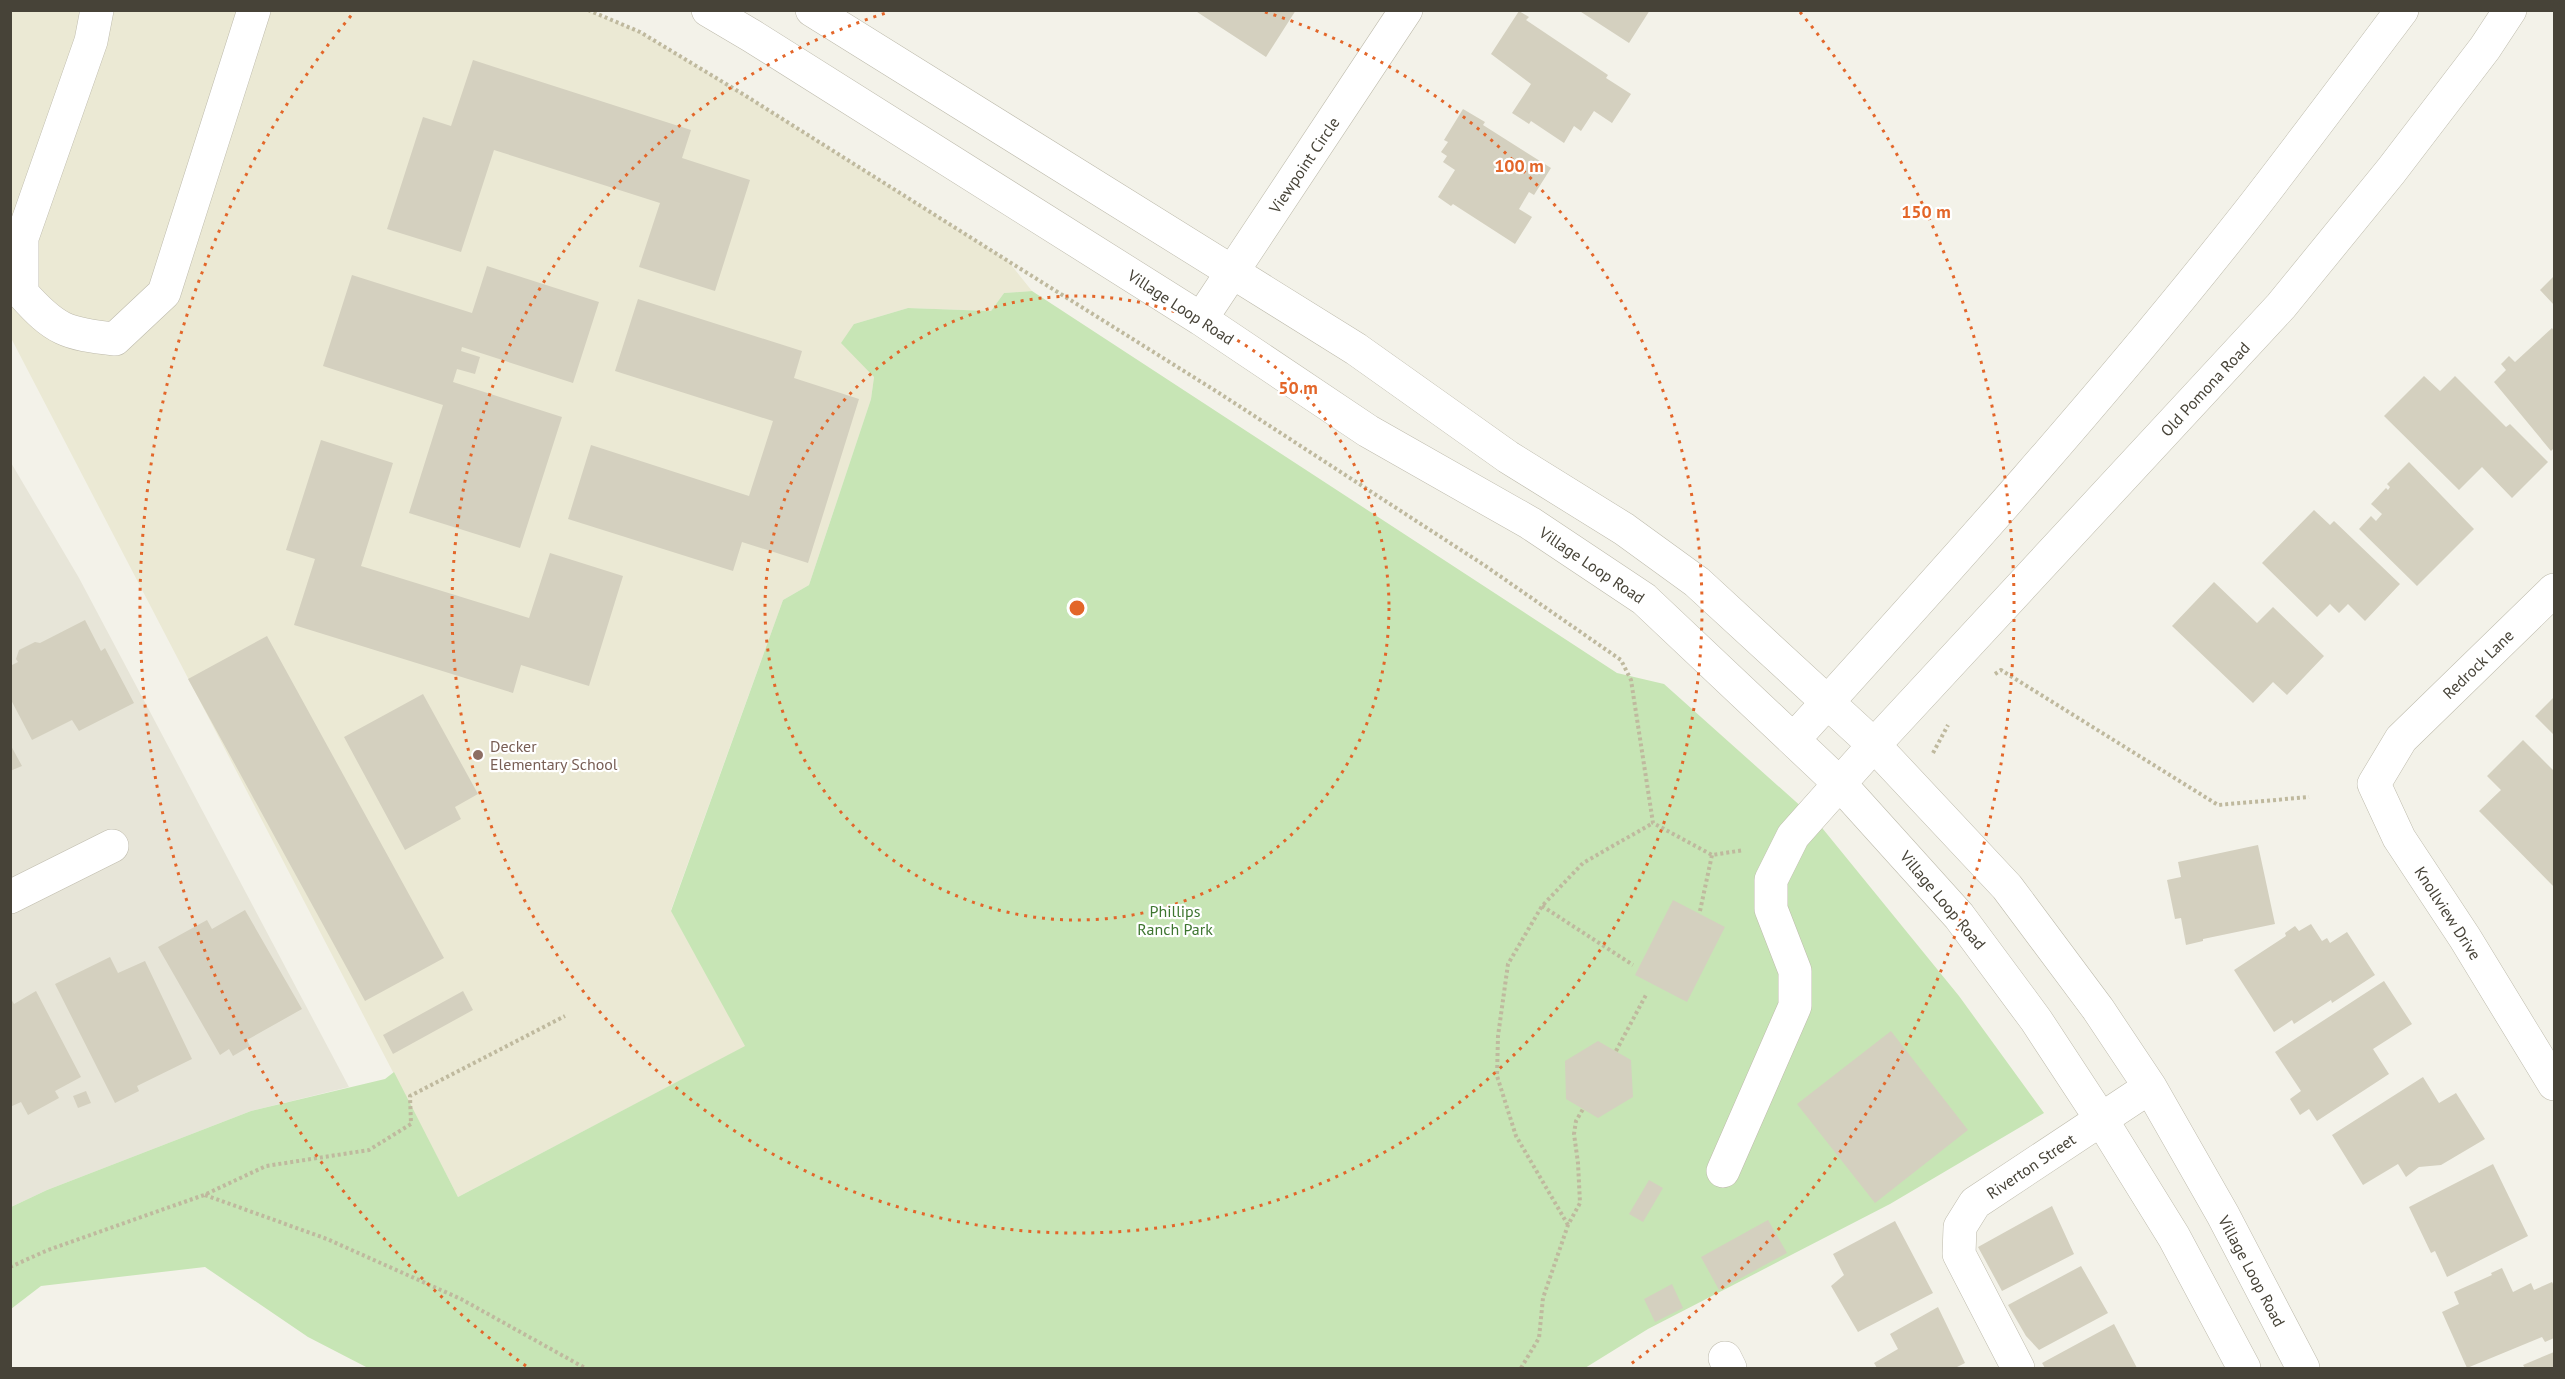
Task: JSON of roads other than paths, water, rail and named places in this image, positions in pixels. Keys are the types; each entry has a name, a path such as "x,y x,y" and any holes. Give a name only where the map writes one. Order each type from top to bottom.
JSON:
{"street":[{"path":"97,10 91,41 22,238 22,292 45,319 78,335 115,339 164,293 254,10"},
{"name":"Village Loop Road","path":"708,10 1201,319 1368,430 1530,523 1644,599 1840,784 1959,916 2036,1020 2101,1119 2175,1237 2244,1368"},
{"name":"Village Loop Road","path":"812,10 1356,349 1508,457 1651,549 1697,582 1874,746 2007,887 2098,1009 2150,1087 2223,1215 2303,1368"},
{"name":"Viewpoint Circle","path":"1201,319 1406,10"},
{"path":"1794,739 1962,552 2101,392 2248,212 2402,10"},
{"name":"Old Pomona Road","path":"1723,1172 1795,1006 1795,971 1771,909 1771,880 1794,836 1874,746 2281,306 2391,171 2485,48 2510,10"},
{"name":"Redrock Lane","path":"2401,739 2554,590"},
{"name":"Knollview Drive","path":"2401,739 2374,784 2399,838 2465,938 2554,1084"},
{"path":"10,897 112,846"},
{"name":"Riverton Street","path":"2018,1368 1959,1254 1960,1227 1976,1203 2150,1087"}],"place":[{"name":"Decker Elementary School","path":"478,755"}],"park label":[{"name":"Phillips Ranch Park","path":"1175,920"}]}
